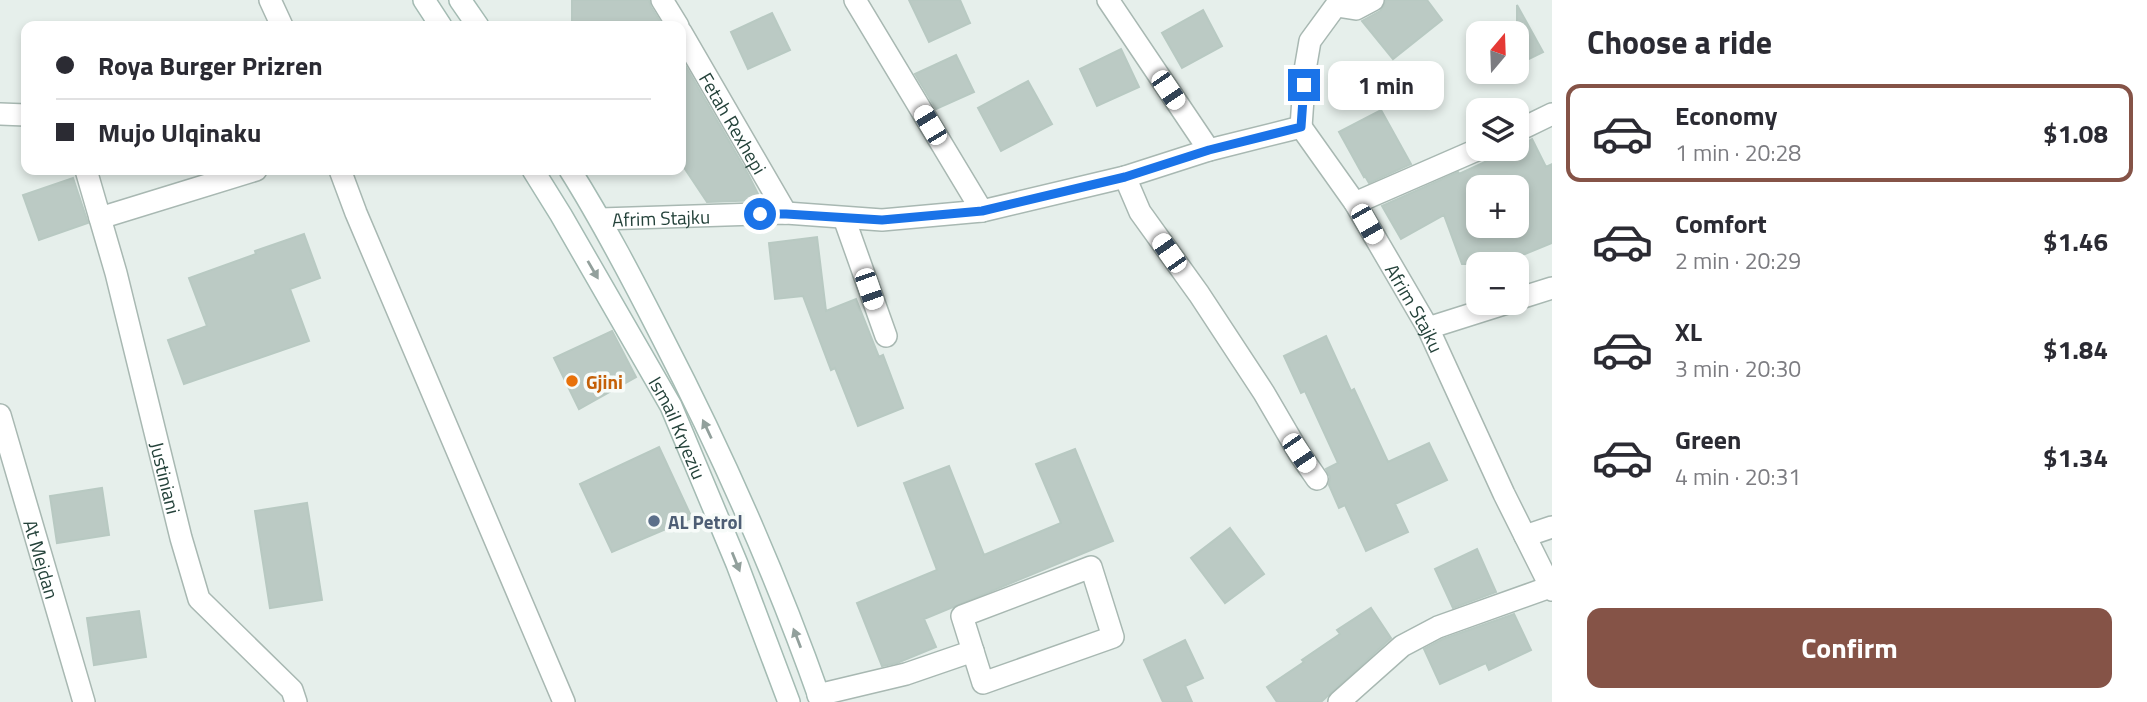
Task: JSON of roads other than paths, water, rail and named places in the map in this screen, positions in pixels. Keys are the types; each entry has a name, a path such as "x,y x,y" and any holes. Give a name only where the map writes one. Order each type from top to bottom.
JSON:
{"street":[{"path":"270,0 280,21"},
{"path":"424,0 438,21"},
{"path":"460,0 475,21"},
{"path":"662,0 675,21"},
{"path":"855,0 982,211"},
{"path":"1108,0 1209,150"},
{"path":"1301,127 1310,41 1338,3 1356,9 1373,0"},
{"name":"Fetah Rexhepi","path":"686,41 786,214"},
{"path":"0,114 21,115"},
{"path":"1529,125 1552,114"},
{"name":"Afrim Stajku","path":"601,219 786,214 882,220 982,211 1125,177 1209,150 1301,127 1355,204 1428,328 1551,589 1438,626 1402,646 1339,702"},
{"path":"1355,204 1466,155"},
{"name":"Justiniani","path":"87,175 116,274 181,538 199,599 292,690 296,702"},
{"path":"100,218 240,175"},
{"path":"342,175 564,702"},
{"name":"Ismail Kryeziu","path":"536,175 671,406 737,564 789,702"},
{"name":"Ismail Kryeziu","path":"573,175 601,219 692,396 754,532 820,698"},
{"path":"1125,177 1140,212 1206,305 1317,479"},
{"path":"844,218 886,336"},
{"path":"571,232 601,219"},
{"path":"1529,295 1552,288"},
{"path":"1428,328 1469,315"},
{"name":"At Mejdan","path":"0,415 84,702"},
{"path":"1525,536 1552,527"},
{"path":"1091,567 1113,636 983,683 973,651 961,615 1091,567"},
{"path":"820,698 906,674 973,651"}],"place":[{"name":"Gjini","path":"572,381"},
{"name":"AL Petrol","path":"654,521"}]}
